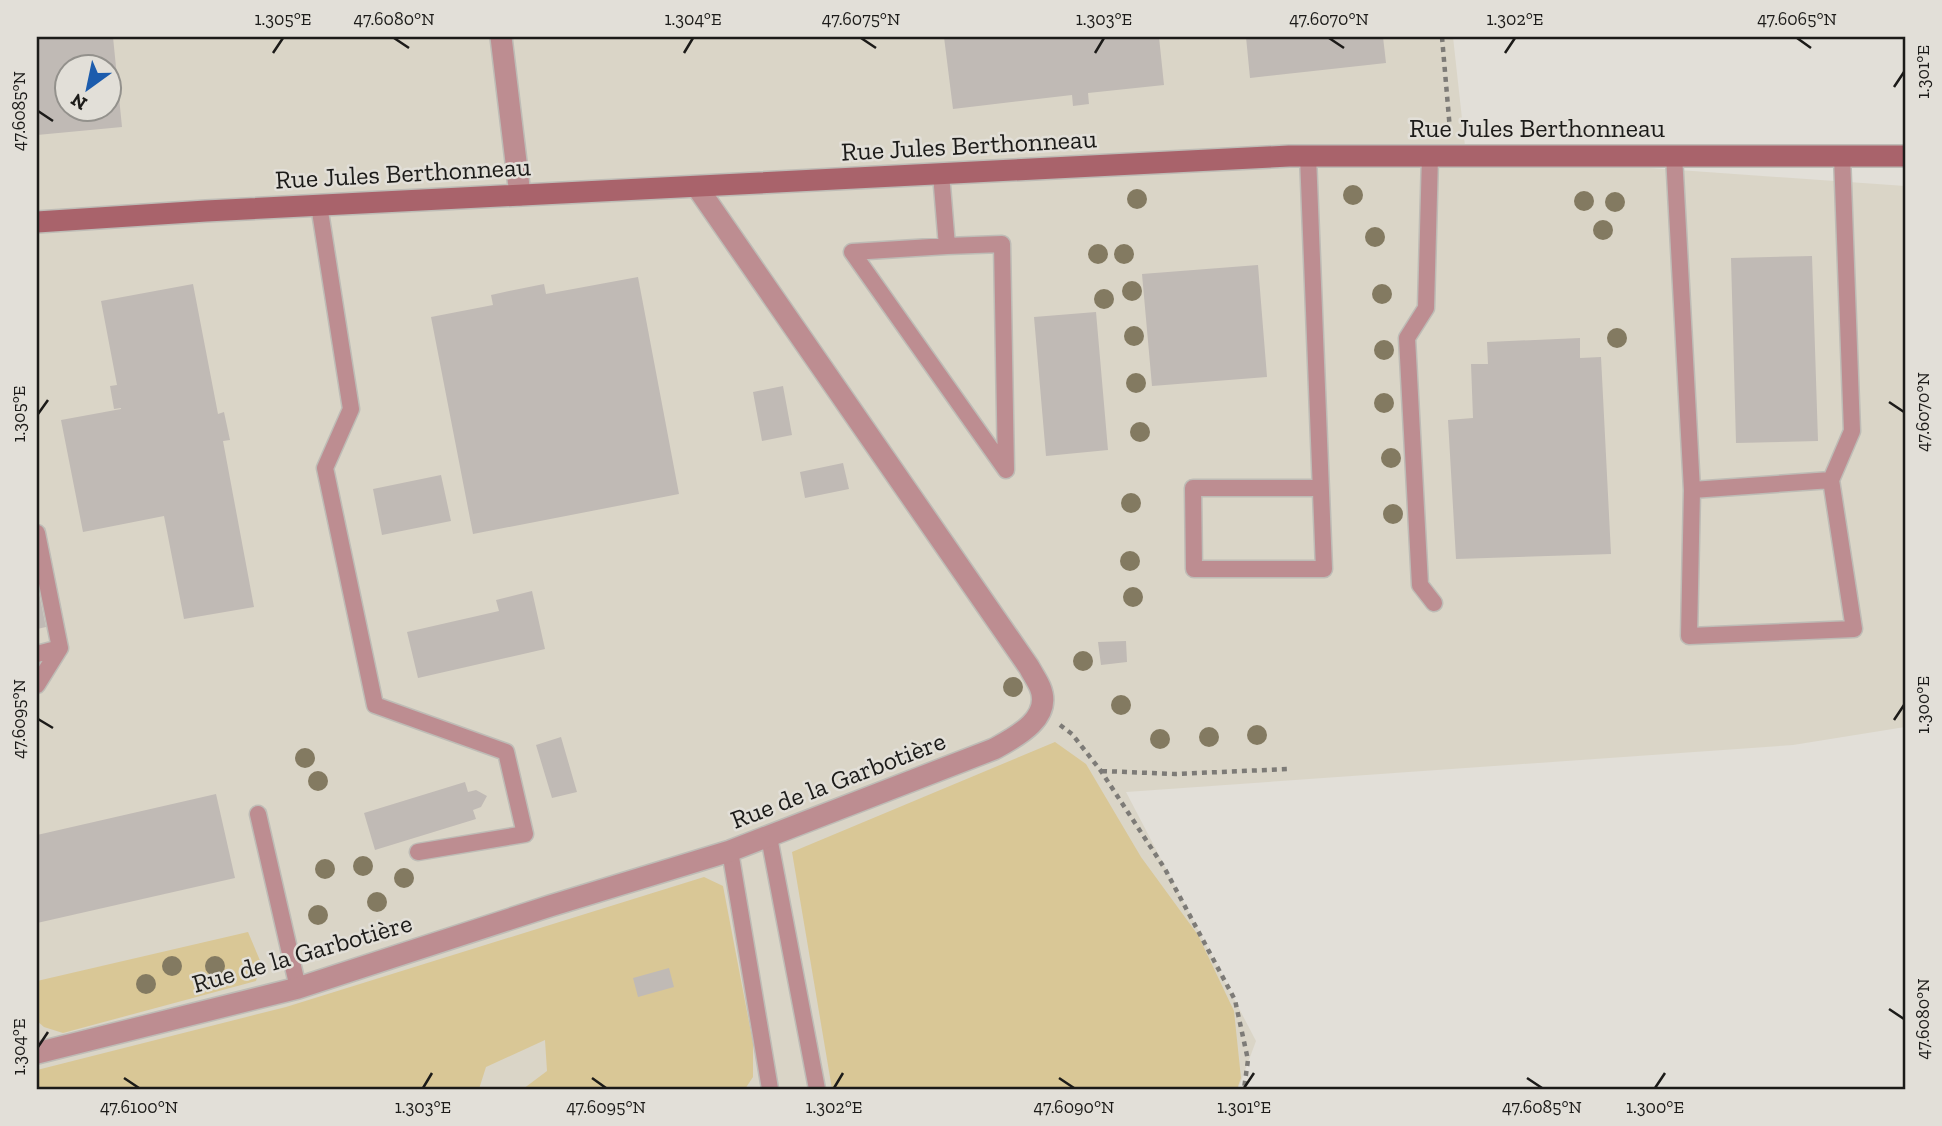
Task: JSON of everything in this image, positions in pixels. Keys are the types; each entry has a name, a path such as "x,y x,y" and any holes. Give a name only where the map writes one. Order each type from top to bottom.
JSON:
{"main road":[{"name":"Rue Jules Berthonneau","path":"37,222 319,205 1308,156 1905,156"}],"street":[{"path":"501,37 520,195"},
{"path":"697,187 1029,667 1042,689 1041,711"},
{"name":"Rue de la Garbotière","path":"37,1053 298,988 550,906 730,852 994,749 1023,733 1041,711"}],"lane":[{"path":"1674,155 1692,490 1689,636 1854,629 1830,480 1852,431 1842,156"},
{"path":"1308,156 1324,569 1194,569 1194,488 1320,488"},
{"path":"1430,156 1426,308 1407,338 1420,585 1434,603"},
{"path":"941,174 947,246"},
{"path":"319,205 351,410 326,468 375,705 506,752 525,834 418,852"},
{"path":"1002,244 1006,470 852,252 947,246 1002,244"},
{"path":"1692,490 1830,480"},
{"path":"37,533 60,648 37,685"},
{"path":"37,654 60,648"},
{"path":"258,814 298,988"},
{"path":"769,837 817,1089"},
{"path":"730,852 770,1089"}],"path":[{"path":"1442,37 1453,155"},
{"path":"1041,711 1072,734 1101,771 1165,869 1235,1000 1248,1060 1244,1089"},
{"path":"1101,771 1175,774 1288,769"}],"shaded area":[{"path":"37,37 1453,37 1466,155 1905,186 1905,727 1793,745 1126,792 1256,1041 1238,1089 37,1089"},
{"path":"1055,742 1086,764 1141,857 1198,935 1234,1011 1241,1078 1237,1089 832,1089 792,852"},
{"path":"704,877 723,886 753,1043 753,1077 745,1089 523,1089 547,1071 545,1040 486,1067 479,1089 37,1089 37,1070 286,1007"},
{"path":"248,932 261,963 256,981 63,1033 44,1027 37,1021 37,981"}],"building":[{"path":"37,37 113,37 114,52 52,52 52,122 122,122 122,127 37,135"},
{"path":"944,37 1159,37 1164,85 1088,93 1089,104 1073,106 1072,95 953,109"},
{"path":"1246,37 1383,37 1386,63 1250,78"},
{"path":"1812,256 1818,441 1736,443 1731,258"},
{"path":"1258,265 1267,377 1152,386 1142,274"},
{"path":"638,277 679,494 473,534 431,317 493,305 491,295 544,284 546,294"},
{"path":"193,284 218,414 224,412 230,440 223,441 254,607 184,619 164,516 83,532 61,420 121,409 114,409 110,386 117,385 101,301"},
{"path":"1096,312 1108,450 1046,456 1034,317"},
{"path":"1580,338 1580,358 1601,357 1611,554 1456,559 1448,420 1473,418 1471,364 1488,364 1487,342"},
{"path":"783,386 792,435 762,441 753,392"},
{"path":"843,463 849,489 805,498 800,472"},
{"path":"441,475 451,521 382,535 373,489"},
{"path":"37,583 46,627 37,629"},
{"path":"532,591 545,649 418,678 407,632 499,611 496,600"},
{"path":"1126,641 1127,662 1101,665 1098,642"},
{"path":"561,737 577,792 552,798 536,745"},
{"path":"465,782 468,792 476,790 487,796 481,807 473,810 476,819 375,850 364,813"},
{"path":"216,794 235,878 37,923 37,835"},
{"path":"669,968 674,987 638,997 633,978"}]}
